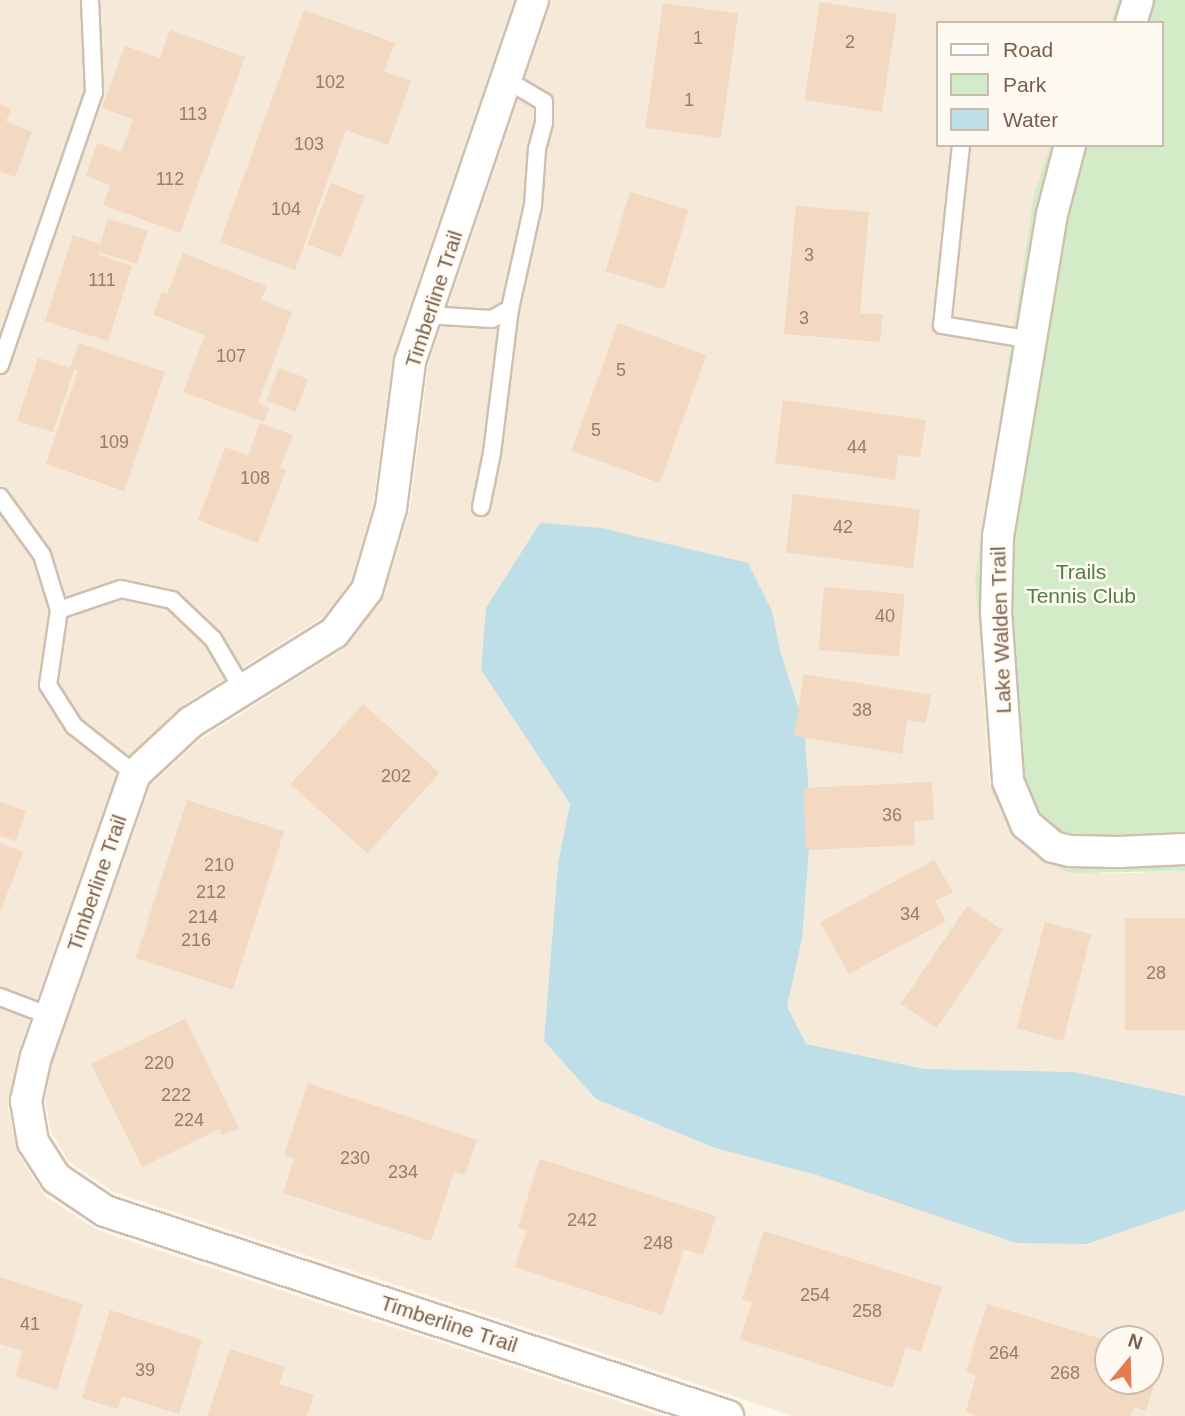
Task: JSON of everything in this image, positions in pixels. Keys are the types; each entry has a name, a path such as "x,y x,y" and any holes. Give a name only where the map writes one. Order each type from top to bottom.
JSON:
{"street":[{"name":"Timberline Trail","path":"533,0 410,362 391,508 368,590 334,633 191,722 135,774 36,1056 26,1101 33,1142 56,1178 105,1211 728,1416"},
{"path":"1132,21 1138,0"},
{"name":"Lake Walden Trail","path":"1069,147 1054,203 998,536 996,612 1008,781 1026,824 1053,847 1071,851 1119,852 1185,849"}],"lane":[{"path":"0,365 94,92 90,0"},
{"path":"481,507 492,453 510,309 533,205 537,149 544,123 544,102 507,80"},
{"path":"961,147 942,325 1033,340"},
{"path":"426,315 492,319 510,309"},
{"path":"0,497 42,555 60,610 48,685 74,726 135,774"},
{"path":"60,610 121,589 172,600 213,639 243,690"},
{"path":"0,997 50,1016"}],"shaded area":[{"path":"0,0 514,0 393,356 373,505 351,581 323,617 183,705 124,760 19,1049 8,1107 18,1154 45,1196 99,1231 663,1416 0,1416"},
{"path":"552,0 1118,0 1112,21 936,21 936,147 1049,147 1034,195 975,579 990,785 1013,831 1101,874 1185,871 1185,1096 1075,1072 925,1069 806,1044 787,1006 802,939 781,654 772,611 481,670 570,804 558,863 544,1041 596,1099 715,1148 1087,1244 1185,1210 1185,1416 794,1416 114,1192 69,1162 51,1132 45,1100 53,1060 150,786 201,739 342,650 384,595 410,509 428,366"}],"green space":[{"name":"Trails Tennis Club","path":"1118,0 1185,0 1185,871 1070,873 1042,861 1013,831 992,793 975,579 1034,195 1049,147 1164,147 1164,21 1112,21"}],"water":[{"path":"540,523 601,528 748,563 772,611 781,654 804,725 811,823 802,939 787,1006 806,1044 925,1069 1075,1072 1185,1096 1185,1210 1087,1244 1016,1243 817,1175 715,1148 596,1099 544,1041 558,863 570,804 481,670 486,608"}],"building":[{"path":"820,2 897,14 882,112 805,100"},
{"path":"663,3 738,14 721,138 645,128"},
{"path":"304,10 395,43 384,71 411,81 388,145 346,130 295,270 220,242"},
{"path":"170,30 245,57 180,233 103,205 110,185 86,176 97,143 121,152 133,119 102,108 125,46 160,58"},
{"path":"0,104 11,109 6,121 32,132 15,177 0,171"},
{"path":"331,183 365,196 341,258 307,245"},
{"path":"630,192 688,210 664,289 606,271"},
{"path":"796,206 869,212 860,313 883,314 880,342 784,334"},
{"path":"108,219 148,231 137,264 99,252 98,255 132,266 108,341 45,321 73,235 100,244"},
{"path":"183,253 267,286 261,300 292,312 258,403 269,408 264,422 183,392 205,335 153,315 162,292 167,294"},
{"path":"618,323 706,355 660,483 571,451"},
{"path":"79,343 165,372 124,491 46,464 78,371 74,370 53,432 17,421 38,358 70,368"},
{"path":"279,368 308,379 295,412 266,401"},
{"path":"783,400 926,420 920,457 898,455 895,480 775,463"},
{"path":"260,423 293,435 280,468 286,470 258,543 198,520 225,447 248,456"},
{"path":"793,494 920,510 913,568 786,553"},
{"path":"824,587 905,594 899,657 819,650"},
{"path":"804,674 931,695 926,723 907,720 902,754 794,736"},
{"path":"363,704 440,773 367,853 291,784"},
{"path":"932,782 934,820 914,821 915,845 806,850 803,788"},
{"path":"187,800 284,832 233,989 136,958"},
{"path":"0,802 26,811 16,841 0,836"},
{"path":"0,843 23,852 0,913"},
{"path":"934,860 953,892 935,901 946,921 849,974 820,922"},
{"path":"967,906 1003,930 937,1028 901,1004"},
{"path":"1125,918 1185,918 1185,1030 1125,1030"},
{"path":"1045,922 1091,934 1063,1041 1017,1028"},
{"path":"185,1019 239,1128 222,1135 219,1129 142,1167 91,1064"},
{"path":"308,1083 477,1140 465,1175 454,1172 431,1241 283,1193 294,1159 284,1155"},
{"path":"540,1159 716,1216 703,1255 684,1249 662,1315 515,1267 527,1230 518,1227"},
{"path":"764,1231 942,1287 921,1352 906,1347 893,1388 740,1339 752,1302 742,1299"},
{"path":"0,1277 83,1304 57,1390 15,1376 23,1351 0,1344"},
{"path":"987,1304 1094,1337 1094,1395 1151,1395 1146,1411 1134,1407 1131,1416 980,1416 966,1412 976,1375 966,1372"},
{"path":"110,1310 202,1340 179,1414 122,1396 118,1409 82,1398"},
{"path":"230,1349 285,1367 279,1384 314,1395 307,1416 207,1416"}]}
